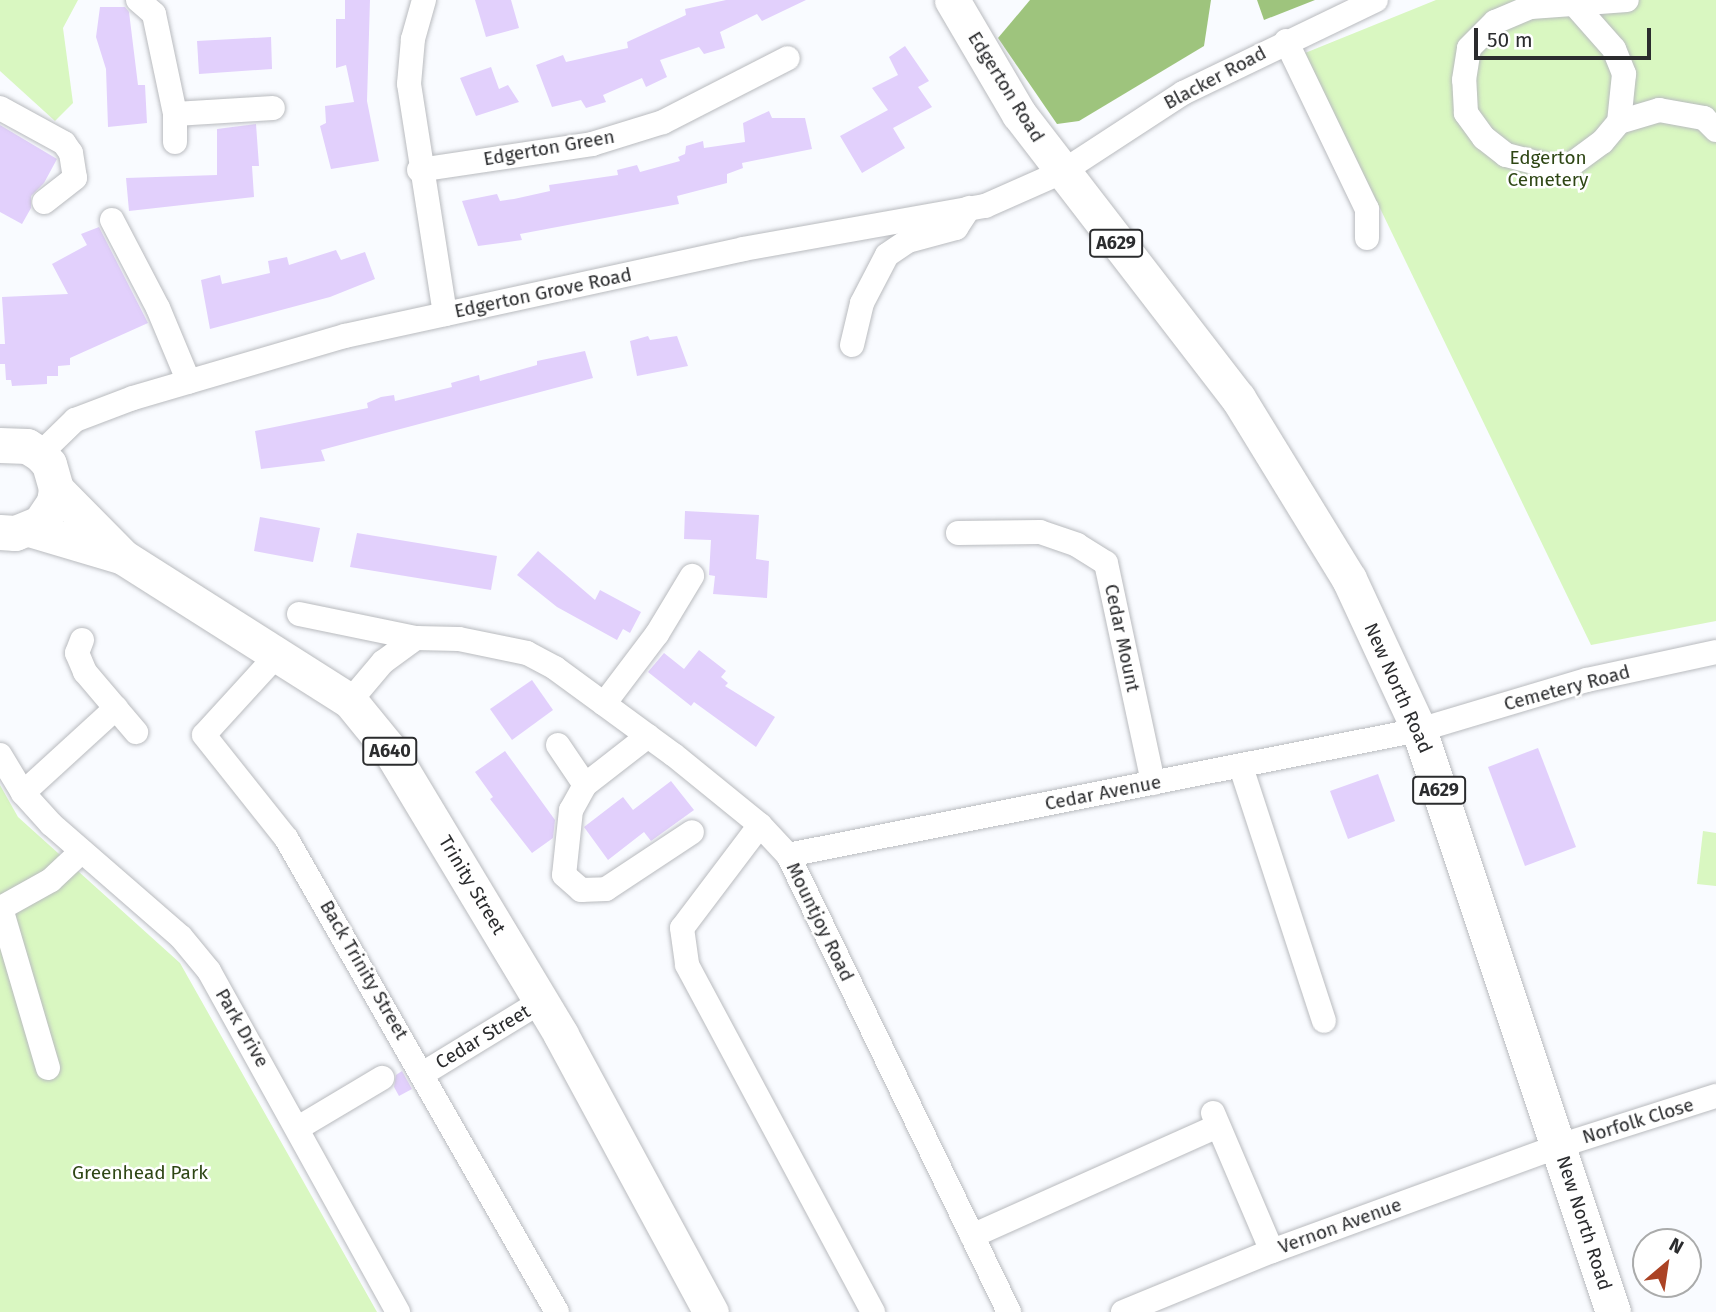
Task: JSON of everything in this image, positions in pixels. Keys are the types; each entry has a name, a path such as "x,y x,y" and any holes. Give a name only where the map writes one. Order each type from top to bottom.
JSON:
{"highway":[{"name":"Edgerton Road","path":"952,0 1019,114 1062,172"},
{"name":"New North Road","path":"1062,172 1238,398 1349,579 1419,730 1613,1312"},
{"path":"0,445 27,446 40,454"},
{"name":"A640","path":"15,531 49,513 56,489 49,464 40,454"},
{"name":"Trinity Street","path":"56,489 123,557 350,701 390,750 542,1001 711,1312"},
{"name":"Trinity Street","path":"15,531 123,557"}],"street":[{"path":"138,0 154,14 175,114 175,142"},
{"path":"424,0 413,39 409,84 419,170 445,314"},
{"name":"Blacker Road","path":"1062,172 1183,93 1286,41 1376,0"},
{"path":"1627,0 1576,6 1531,7 1495,22 1469,48 1464,80 1466,113 1484,138 1506,155 1564,170 1602,142 1619,122 1659,110 1704,118 1716,130"},
{"path":"1576,6 1614,49 1624,74 1619,122"},
{"path":"1286,41 1367,209 1367,238"},
{"name":"Edgerton Green","path":"419,170 592,144 663,122 788,58"},
{"path":"175,114 273,108"},
{"path":"6,116 64,143 71,153 75,178 44,202"},
{"name":"Edgerton Grove Road","path":"40,454 75,420 189,382 345,337 743,249 969,208 1062,172"},
{"path":"852,345 862,303 887,255 908,241 956,228 969,208"},
{"path":"112,220 158,308 189,382"},
{"name":"Cedar Mount","path":"958,533 1040,533 1077,545 1106,563 1153,783"},
{"path":"604,704 657,634 692,576"},
{"name":"Mountjoy Road","path":"299,614 416,638 459,639 527,653 648,736 760,825 788,855 1009,1312"},
{"path":"350,701 383,662 416,638"},
{"path":"82,640 77,653 85,672 136,732"},
{"name":"Cemetery Road","path":"1419,730 1587,680 1716,652"},
{"name":"Back Trinity Street","path":"277,655 204,735 286,838 424,1073 557,1312"},
{"path":"23,793 116,708"},
{"name":"Cedar Avenue","path":"788,855 1419,730"},
{"path":"648,736 585,785 572,810 564,875 581,890 606,889 692,832"},
{"path":"558,745 585,785"},
{"name":"Park Drive","path":"0,755 23,793 82,851 181,937 209,971 398,1312"},
{"path":"1241,766 1324,1021"},
{"path":"760,825 682,928 687,965 873,1312"},
{"path":"48,1068 1,908 51,880 82,851"},
{"name":"Cedar Street","path":"424,1073 542,1001"},
{"path":"298,1128 382,1078"},
{"name":"Norfolk Close","path":"1559,1146 1716,1096"},
{"path":"972,1236 1215,1119 1272,1251"},
{"name":"Vernon Avenue","path":"1123,1312 1272,1251 1559,1146"}],"green space":[{"path":"0,0 78,0 63,28 73,103 55,121 0,71"},
{"path":"1030,0 1211,0 1204,46 1079,121 1057,124 998,38"},
{"path":"1257,0 1315,0 1264,20"},
{"name":"Edgerton Cemetery","path":"1436,0 1716,0 1716,621 1591,645 1305,53"},
{"name":"Greenhead Park","path":"0,785 18,817 180,963 377,1312 0,1312"},
{"path":"1703,831 1716,833 1716,886 1697,884"}],"building":[{"path":"345,0 370,0 367,101 379,161 331,169 320,126 326,123 325,106 354,102 346,65 336,68 336,19 345,19"},
{"path":"475,0 511,0 519,28 486,37"},
{"path":"726,0 806,0 762,21 757,14 720,32 725,48 704,54 699,47 660,60 667,77 646,87 642,78 603,95 606,102 586,108 581,100 552,107 536,65 563,55 566,62 628,48 627,42 686,15 685,9"},
{"path":"100,7 125,7 129,12 138,85 145,85 147,123 108,127 106,69 96,37"},
{"path":"271,37 272,69 199,74 197,41"},
{"path":"905,46 929,81 918,87 932,107 893,128 905,148 862,173 840,136 888,110 872,88 898,75 889,57"},
{"path":"491,67 499,89 508,85 519,102 476,116 460,78"},
{"path":"769,111 772,118 805,118 812,149 742,163 743,168 727,174 727,183 677,196 679,204 520,234 522,240 478,246 462,201 497,194 500,201 514,199 550,191 549,185 618,175 617,170 637,165 640,172 680,161 678,157 685,154 686,146 703,141 704,148 745,142 743,123"},
{"path":"256,124 259,166 252,166 254,197 129,211 126,178 217,175 217,129"},
{"path":"0,125 57,159 44,183 31,196 31,208 22,224 0,212"},
{"path":"99,227 148,323 70,358 70,365 58,366 58,376 47,376 47,384 12,386 11,380 6,380 5,364 0,364 0,344 5,344 2,297 68,294 52,264 87,245 81,234"},
{"path":"336,250 341,260 365,252 375,279 330,297 210,329 201,280 220,275 222,284 270,273 268,261 287,257 289,265"},
{"path":"648,336 650,340 677,336 688,366 637,376 630,341"},
{"path":"585,351 593,378 321,450 325,461 261,469 255,431 368,408 367,403 381,397 394,395 395,401 452,387 451,383 479,375 480,381 537,365 537,361"},
{"path":"685,511 759,515 756,559 769,561 767,598 713,594 715,576 709,575 711,540 684,539"},
{"path":"260,517 320,528 313,562 254,551"},
{"path":"357,533 497,556 491,590 350,567"},
{"path":"538,551 595,600 600,590 641,612 630,633 623,629 617,640 557,607 517,575"},
{"path":"699,650 726,671 721,677 728,683 725,686 775,717 756,747 694,702 691,706 648,672 664,653 684,669"},
{"path":"532,680 553,710 512,740 490,709"},
{"path":"1538,748 1576,847 1525,866 1488,767"},
{"path":"505,751 555,820 553,838 532,853 490,799 493,797 475,772"},
{"path":"1378,774 1395,821 1348,839 1330,791"},
{"path":"671,781 694,810 651,841 644,832 608,860 584,827 623,797 633,810"},
{"path":"402,1071 412,1089 399,1096 394,1087 396,1075"}]}
